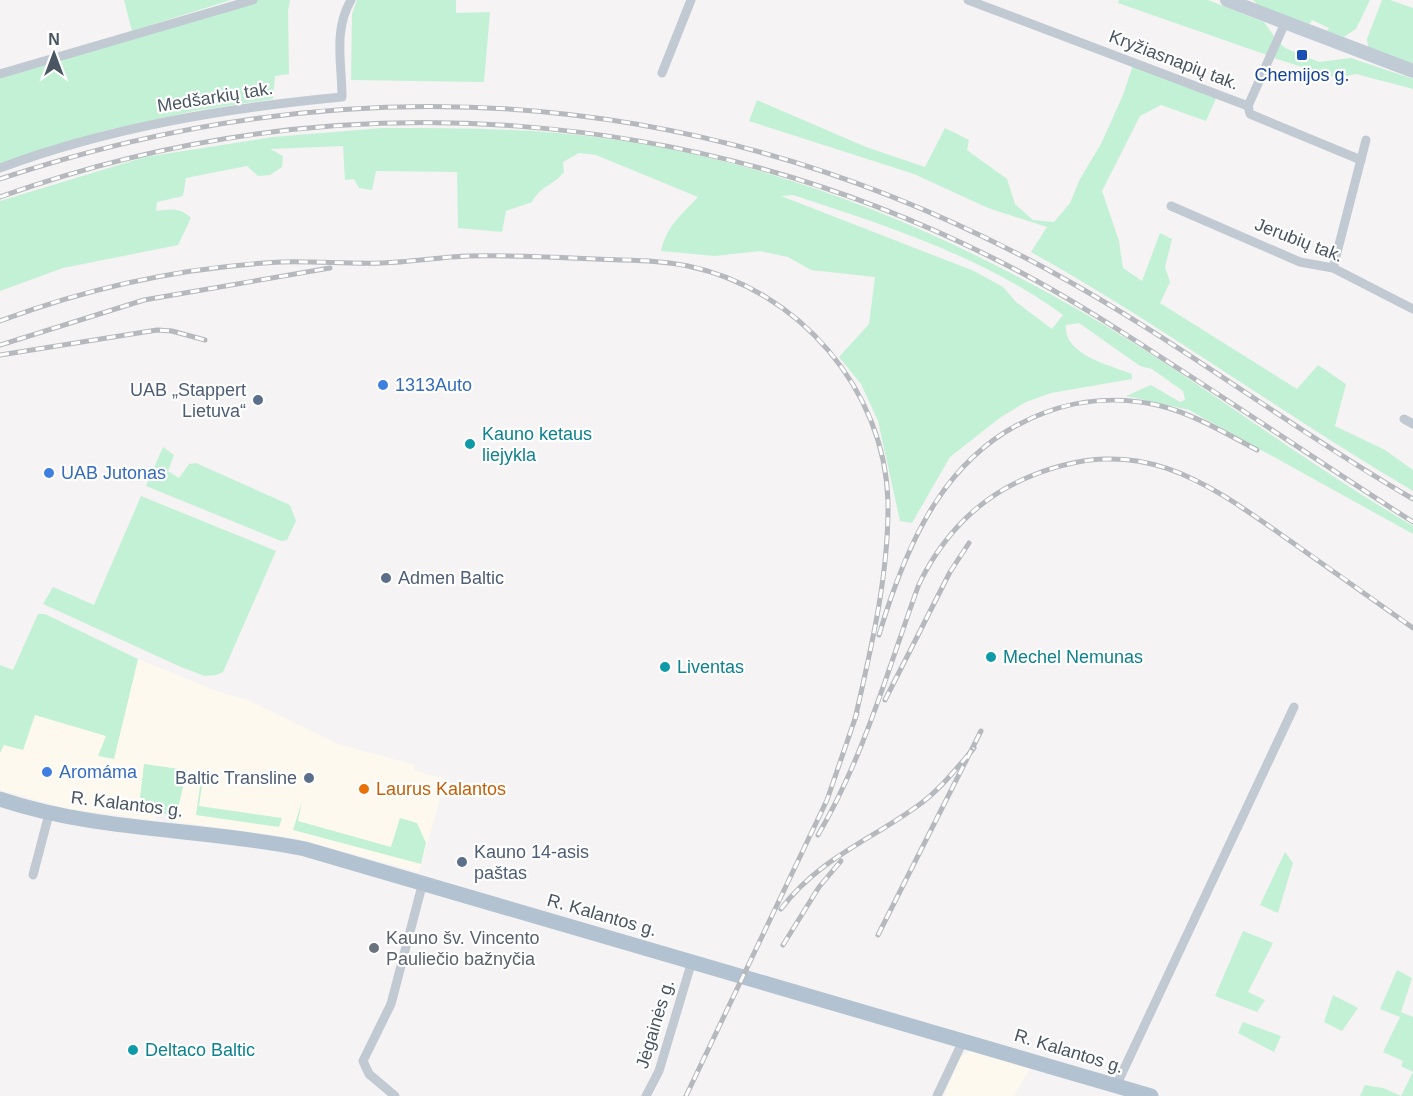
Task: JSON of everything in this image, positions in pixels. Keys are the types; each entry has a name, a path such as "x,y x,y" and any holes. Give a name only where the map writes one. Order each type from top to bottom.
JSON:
{"main road":[{"path":"1227,0 1413,71"},
{"name":"R. Kalantos g.","path":"0,800 49,814 279,843 423,882 1151,1096"}],"street":[{"path":"0,74 253,0"},
{"name":"Medšarkių tak.","path":"0,168 151,124 259,105 342,97 339,41 343,16 351,0"},
{"path":"662,73 691,0"},
{"name":"Kryžiasnapių tak.","path":"968,0 1248,106 1250,114 1361,160"},
{"path":"1248,106 1285,23"},
{"path":"1333,268 1366,140"},
{"name":"Jerubių tak.","path":"1171,206 1300,262 1333,268 1413,309"},
{"path":"1404,419 1413,424"},
{"path":"1116,1086 1294,707"},
{"path":"33,875 49,814"},
{"path":"395,1096 369,1074 363,1061 391,1004 423,882"},
{"name":"Jėgainės g.","path":"646,1096 659,1071 692,961"},
{"path":"937,1096 963,1041"}],"shaded area":[{"path":"138,659 214,690 248,700 338,744 415,765 414,770 446,779 419,872 294,838 171,821 179,804 186,770 140,797 155,813 156,820 69,809 0,790 0,753 3,745 23,750 35,715 106,736 114,759"},
{"path":"971,1051 1030,1068 1014,1096 944,1096 961,1056"}],"green space":[{"path":"124,0 231,0 132,31"},
{"path":"253,0 290,0 288,11 289,74 275,76 273,99 194,111 103,131 0,164 0,78"},
{"path":"357,0 456,0 456,13 490,12 484,82 351,80 352,14"},
{"path":"1119,0 1208,0 1264,22 1274,36 1267,55 1118,3"},
{"path":"1253,0 1370,0 1356,29 1344,37 1327,31 1329,28 1312,20 1310,24 1259,6"},
{"path":"1382,0 1390,0 1413,8 1413,64 1368,47 1367,39"},
{"path":"1280,43 1285,48 1319,62 1351,58 1413,79 1413,89 1356,74 1337,78 1274,58"},
{"path":"1134,62 1218,94 1206,121 1161,105 1140,116 1102,191 1119,241 1123,268 1142,281 1160,233 1172,239 1165,267 1170,282 1160,303 1297,389 1318,365 1346,384 1335,426 1385,450 1413,470 1413,491 1317,432 1128,309 1031,252 1047,227 988,208 914,174 749,121 757,100 866,147 925,167 945,128 969,140 967,150 1007,179 1015,204 1033,220 1054,222 1070,203 1080,179 1101,144 1123,95"},
{"path":"382,128 492,129 557,133 628,142 697,155 766,173 833,195 964,250 1089,316 1171,367 1331,475 1413,526 1413,534 1189,410 1126,396 1151,385 1180,402 1185,400 1183,391 1152,369 1140,366 1079,323 1066,325 1067,335 1072,344 1101,363 1132,374 1132,379 1051,393 1026,402 1001,417 950,457 912,523 900,521 878,421 861,384 839,357 869,324 875,277 811,270 788,257 760,251 715,256 661,251 671,228 698,197 596,155 579,153 563,162 564,172 539,192 532,202 506,211 502,232 458,228 457,172 376,171 372,190 359,188 354,179 345,180 343,146 270,149 283,156 282,167 270,175 258,176 247,166 186,178 183,196 157,202 156,211 179,210 191,218 178,245 63,268 0,291 0,201 145,157 273,137","holes":["793,195 933,244 967,259 1032,294 1063,315 1052,329 1016,302 1003,287 974,271 781,196"]},
{"path":"163,447 174,455 168,471 179,478 189,464 196,463 290,505 296,521 287,540 281,541 146,486"},
{"path":"141,496 276,551 223,672 205,676 181,667 43,604 53,587 94,605"},
{"path":"38,614 45,614 138,659 114,759 98,756 106,736 35,715 23,750 4,745 0,753 0,665 13,670"},
{"path":"144,764 187,770 174,815 155,813 140,797"},
{"path":"201,779 218,779 217,786 202,785 199,806 282,818 279,827 196,815"},
{"path":"302,801 298,821 391,847 400,818 417,823 426,843 421,864 293,830"},
{"path":"1285,852 1293,863 1278,913 1260,905"},
{"path":"1243,931 1273,943 1248,992 1265,1000 1257,1012 1215,996"},
{"path":"1397,970 1412,978 1401,1012 1413,1017 1413,1072 1401,1066 1403,1061 1383,1052 1400,1017 1380,1009"},
{"path":"1333,995 1358,1008 1342,1031 1324,1022"},
{"path":"1243,1022 1281,1036 1274,1052 1238,1033"},
{"path":"1413,1072 1413,1096 1401,1096"},
{"path":"1365,1085 1383,1088 1401,1096 1360,1096"}],"railway":[{"path":"0,179 136,141 271,117 404,107 536,111 667,130 797,163 925,210 1052,272 1144,326 1367,472 1413,499"},
{"path":"0,197 128,159 257,134 388,123 518,126 647,143 774,172 899,216 1020,272 1064,296 1413,522"},
{"path":"0,321 68,298 138,281 209,269 281,262 382,263 469,256 548,257 665,263 688,266 728,278 765,297 799,321 828,350 852,384 871,421 883,460 888,502 886,556 878,611 855,719"},
{"path":"0,345 144,300 330,268"},
{"path":"0,355 157,330 172,331 205,340"},
{"path":"879,635 903,566 936,502 957,474 981,450 1010,429 1058,408 1086,402 1114,400 1143,402 1183,413 1257,450"},
{"path":"818,835 849,775 886,680 919,584 939,549 979,506 1031,476 1069,464 1104,459 1136,461 1167,468 1196,481 1255,516 1413,628"},
{"path":"885,700 950,572 969,543"},
{"path":"686,1096 827,800 857,713"},
{"path":"878,935 981,731"},
{"path":"781,909 811,877 827,864 924,801 974,748"},
{"path":"783,945 819,887 841,861"}],"place":[{"name":"Chemijos g.","path":"1302,55"},
{"name":"1313Auto","path":"383,385"},
{"name":"UAB „Stappert Lietuva“","path":"258,400"},
{"name":"Kauno ketaus liejykla","path":"470,444"},
{"name":"UAB Jutonas","path":"49,473"},
{"name":"Admen Baltic","path":"386,578"},
{"name":"Mechel Nemunas","path":"991,657"},
{"name":"Liventas","path":"665,667"},
{"name":"Aromáma","path":"47,772"},
{"name":"Baltic Transline","path":"309,778"},
{"name":"Laurus Kalantos","path":"364,789"},
{"name":"Kauno 14-asis paštas","path":"462,862"},
{"name":"Kauno šv. Vincento Pauliečio bažnyčia","path":"374,948"},
{"name":"Deltaco Baltic","path":"133,1050"}]}
